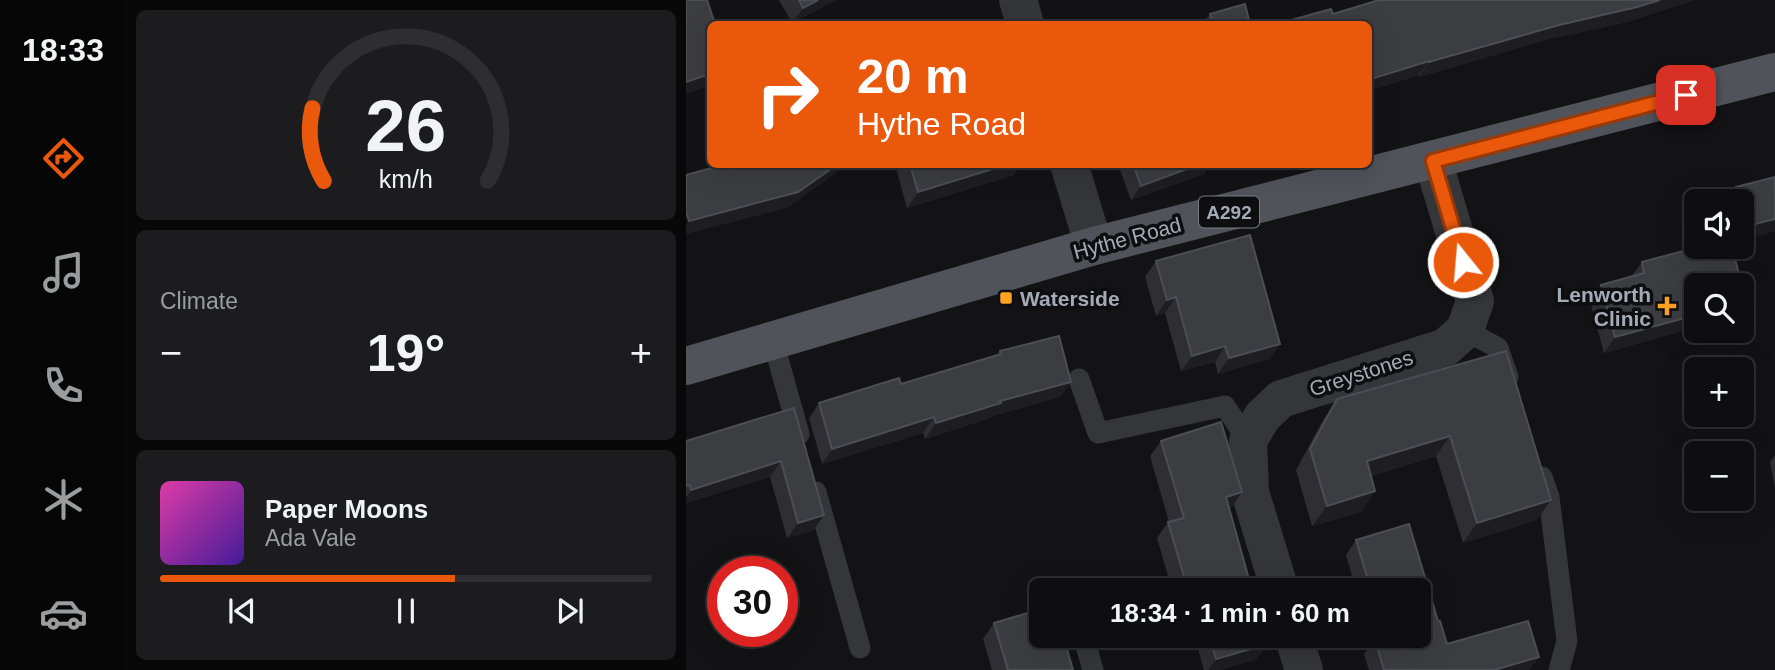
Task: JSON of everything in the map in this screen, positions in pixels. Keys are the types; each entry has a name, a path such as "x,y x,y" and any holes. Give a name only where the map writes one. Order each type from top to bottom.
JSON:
{"main road":[{"name":"Hythe Road","path":"686,366 1094,246 1775,72"}],"street":[{"path":"1018,0 1024,21"},
{"path":"1433,161 1475,301 1465,330"},
{"path":"1070,168 1094,246"},
{"name":"Greystones","path":"1248,441 1262,417 1281,399 1446,347 1465,330"},
{"path":"1248,441 1250,492 1276,578"}],"lane":[{"path":"1465,330 1498,348 1515,398"},
{"path":"773,341 803,448"},
{"path":"1079,379 1098,433 1225,406 1248,441"},
{"path":"1536,460 1549,497 1566,641 1559,670"},
{"path":"811,474 860,648"},
{"path":"1087,648 1093,670"}],"building":[{"path":"686,0 707,0 714,21 707,21 707,75 686,82"},
{"path":"799,0 818,0 803,8"},
{"path":"1379,0 1660,0 1559,25 1372,79 1372,21 1288,21 1331,9 1333,14"},
{"path":"1245,4 1249,21 1212,21 1210,14"},
{"path":"711,168 832,168 798,192 689,221 686,212 686,175"},
{"path":"911,168 996,168 918,192"},
{"path":"1134,168 1189,168 1141,186"},
{"path":"1775,177 1775,219 1754,224 1754,189 1736,187"},
{"path":"1250,235 1280,344 1229,358 1225,346 1192,356 1176,297 1167,300 1156,261"},
{"path":"1684,251 1684,259 1735,259 1739,273 1684,273 1684,318 1615,337 1601,285 1644,273 1642,262"},
{"path":"1059,336 1071,382 1000,401 1001,403 936,423 934,417 832,449 819,403 899,378 901,384 1001,354 1000,351"},
{"path":"1506,351 1551,500 1477,523 1450,436 1367,461 1375,491 1327,506 1310,449 1337,399"},
{"path":"794,408 824,515 798,523 781,461 691,490 690,485 686,486 686,441"},
{"path":"1221,422 1242,492 1226,497 1249,578 1184,578 1168,522 1184,518 1161,441"},
{"path":"1409,524 1425,578 1367,578 1356,540"},
{"path":"1431,598 1447,644 1528,621 1539,657 1494,670 1384,670 1377,648 1431,648"},
{"path":"1029,613 1029,648 1067,648 1073,670 1008,670 994,623"},
{"path":"1213,648 1254,648 1216,659"}],"place":[{"name":"Waterside","path":"1006,298"},
{"name":"Lenworth Clinic","path":"1667,306"}],"route":[{"path":"1463,262 1433,161 1686,95"}]}
